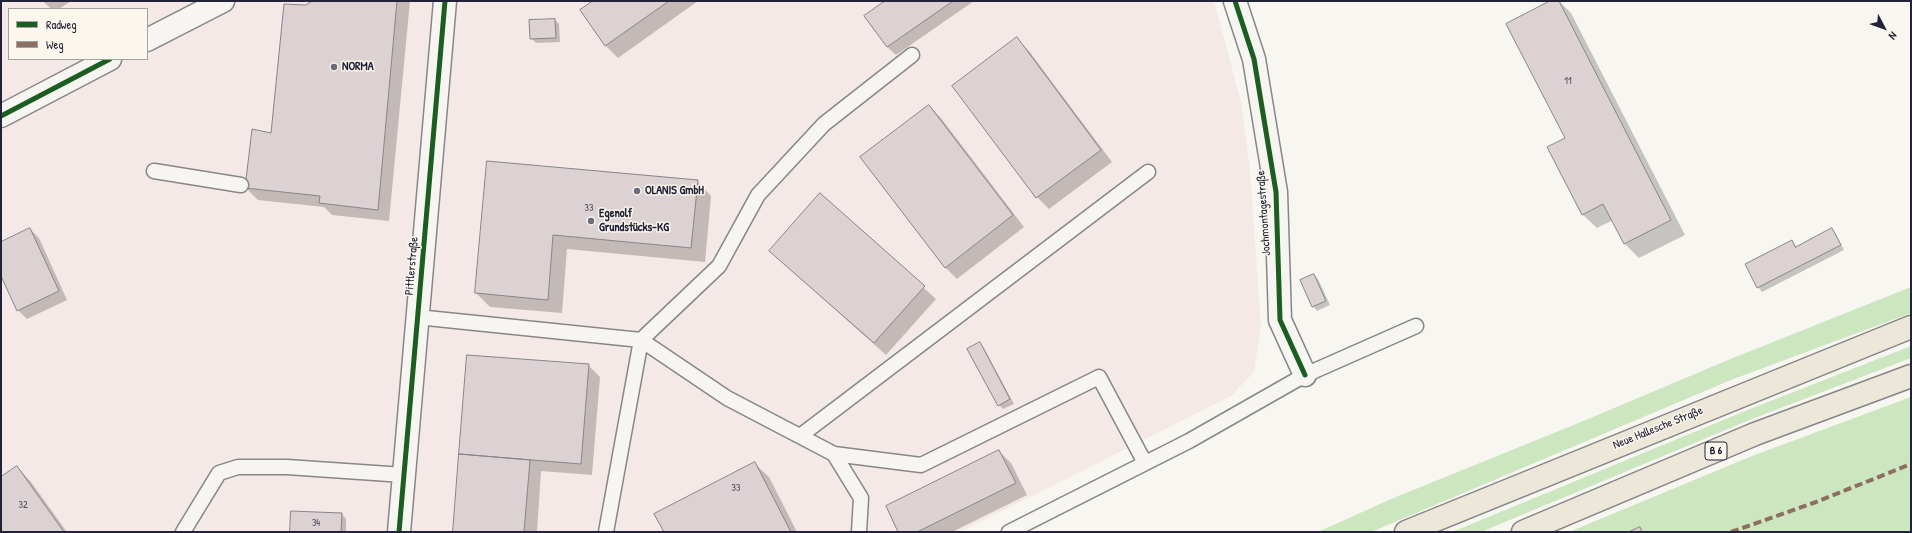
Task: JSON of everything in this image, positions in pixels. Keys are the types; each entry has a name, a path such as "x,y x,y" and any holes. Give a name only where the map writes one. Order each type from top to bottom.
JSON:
{"main road":[{"name":"Neue Hallesche Straße","path":"1406,532 1911,327"},
{"name":"B 6","path":"1523,532 1755,434 1911,376"}],"street":[{"path":"148,39 223,1"},
{"name":"Pittlerstraße","path":"398,532 445,1"},
{"name":"Jochmontagestraße","path":"1235,1 1254,59 1276,192 1280,320 1305,375"},
{"path":"1,116 108,60"}],"lane":[{"path":"606,532 641,340 719,266 758,195 824,124 912,55"},
{"path":"154,171 241,185"},
{"path":"800,436 1148,172"},
{"path":"417,317 641,340 727,398 834,454 921,465 1099,376 1145,463"},
{"path":"1009,532 1189,441 1305,375 1416,326"},
{"path":"834,454 861,498 859,532"},
{"path":"183,532 219,473 238,467 287,467 404,475"}],"shaded area":[{"path":"1,1 1214,1 1241,102 1250,170 1261,326 1254,372 1231,396 960,532 1,532"}],"green space":[{"path":"1911,287 1911,313 1731,380 1371,532 1318,532 1391,499 1581,422 1728,360"},
{"path":"1911,346 1911,358 1752,419 1481,532 1452,532 1750,409"},
{"path":"1911,397 1911,532 1569,532 1752,456"}],"building":[{"name":"NORMA","path":"313,1 397,1 378,210 319,203 320,196 245,188 252,129 271,133 284,4 305,5"},
{"path":"593,1 669,1 605,46 580,10"},
{"path":"885,1 953,1 887,47 864,16"},
{"path":"1550,1 1559,1 1671,220 1624,244 1603,204 1582,215 1547,147 1565,138 1506,24"},
{"path":"555,19 556,38 530,39 529,20"},
{"path":"1017,37 1101,150 1036,198 952,86"},
{"path":"929,105 1013,215 945,268 860,157"},
{"path":"487,161 698,180 691,248 553,235 548,300 475,293"},
{"path":"820,193 925,286 874,343 769,251"},
{"path":"30,228 59,291 17,311 1,276 1,242"},
{"path":"1832,228 1841,245 1757,288 1745,264 1792,240 1795,247"},
{"path":"1314,274 1326,301 1312,307 1300,280"},
{"path":"980,342 1010,399 998,406 967,349"},
{"path":"467,355 589,364 581,464 459,454"},
{"path":"999,450 1016,483 917,532 898,532 886,506"},
{"path":"459,454 530,460 524,532 453,532"},
{"path":"755,462 791,532 664,532 654,514"},
{"path":"17,466 64,532 1,532 1,477"},
{"path":"291,511 342,513 341,532 290,532"},
{"path":"1640,527 1642,532 1629,532"}],"marked path":[{"path":"1731,532 1816,502 1911,464"}],"cycle path":[{"path":"399,532 445,1"},
{"path":"1235,1 1254,59 1276,192 1280,320 1305,375"},
{"path":"1,116 108,60"}],"place":[{"name":"NORMA","path":"334,67"},
{"name":"OLANIS GmbH","path":"637,191"},
{"name":"Egenolf Grundstücks-KG","path":"591,221"}]}
